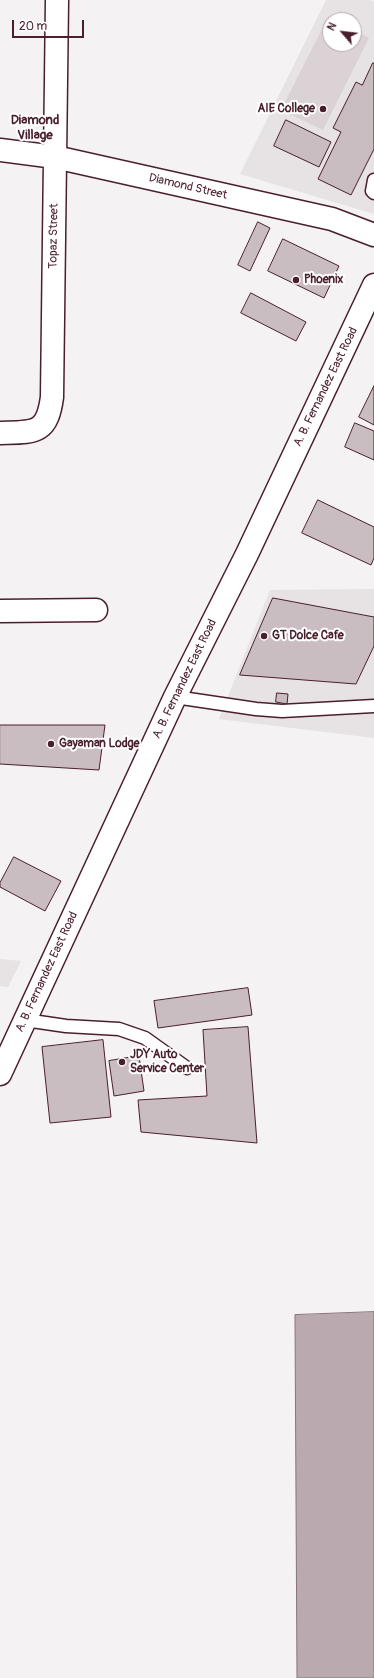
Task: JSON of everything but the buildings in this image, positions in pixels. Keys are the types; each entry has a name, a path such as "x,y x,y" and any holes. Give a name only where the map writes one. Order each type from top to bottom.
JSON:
{"main road":[{"name":"Topaz Street","path":"0,433 36,430 46,423 50,412 52,396 57,0"},
{"name":"Diamond Street","path":"0,150 55,157 332,219 374,235"},
{"name":"A. B. Fernandez East Road","path":"0,1074 175,696 368,315 374,285"},
{"path":"0,611 96,610"}],"lane":[{"path":"374,180 372,191 374,193"},
{"path":"175,696 256,709 282,711 374,706"},
{"path":"25,1020 66,1026 119,1029 145,1038 187,1068"}],"shaded area":[{"name":"AIE College","path":"326,0 369,0 374,2 374,214 240,174"},
{"path":"322,29 322,52 362,52 323,130 281,110"},
{"path":"362,34 369,38 362,52"},
{"path":"374,589 374,738 219,719 270,590"},
{"path":"0,959 21,961 8,987 0,986"},
{"path":"374,1312 374,1678 297,1678 295,1315"}],"place":[{"name":"AIE College","path":"323,109"},
{"name":"Phoenix","path":"296,280"},
{"name":"GT Dolce Cafe","path":"264,636"},
{"name":"Gayaman Lodge","path":"51,744"},
{"name":"JDY Auto Service Center","path":"122,1062"}],"district":[{"name":"Diamond Village","path":"35,128"}]}
